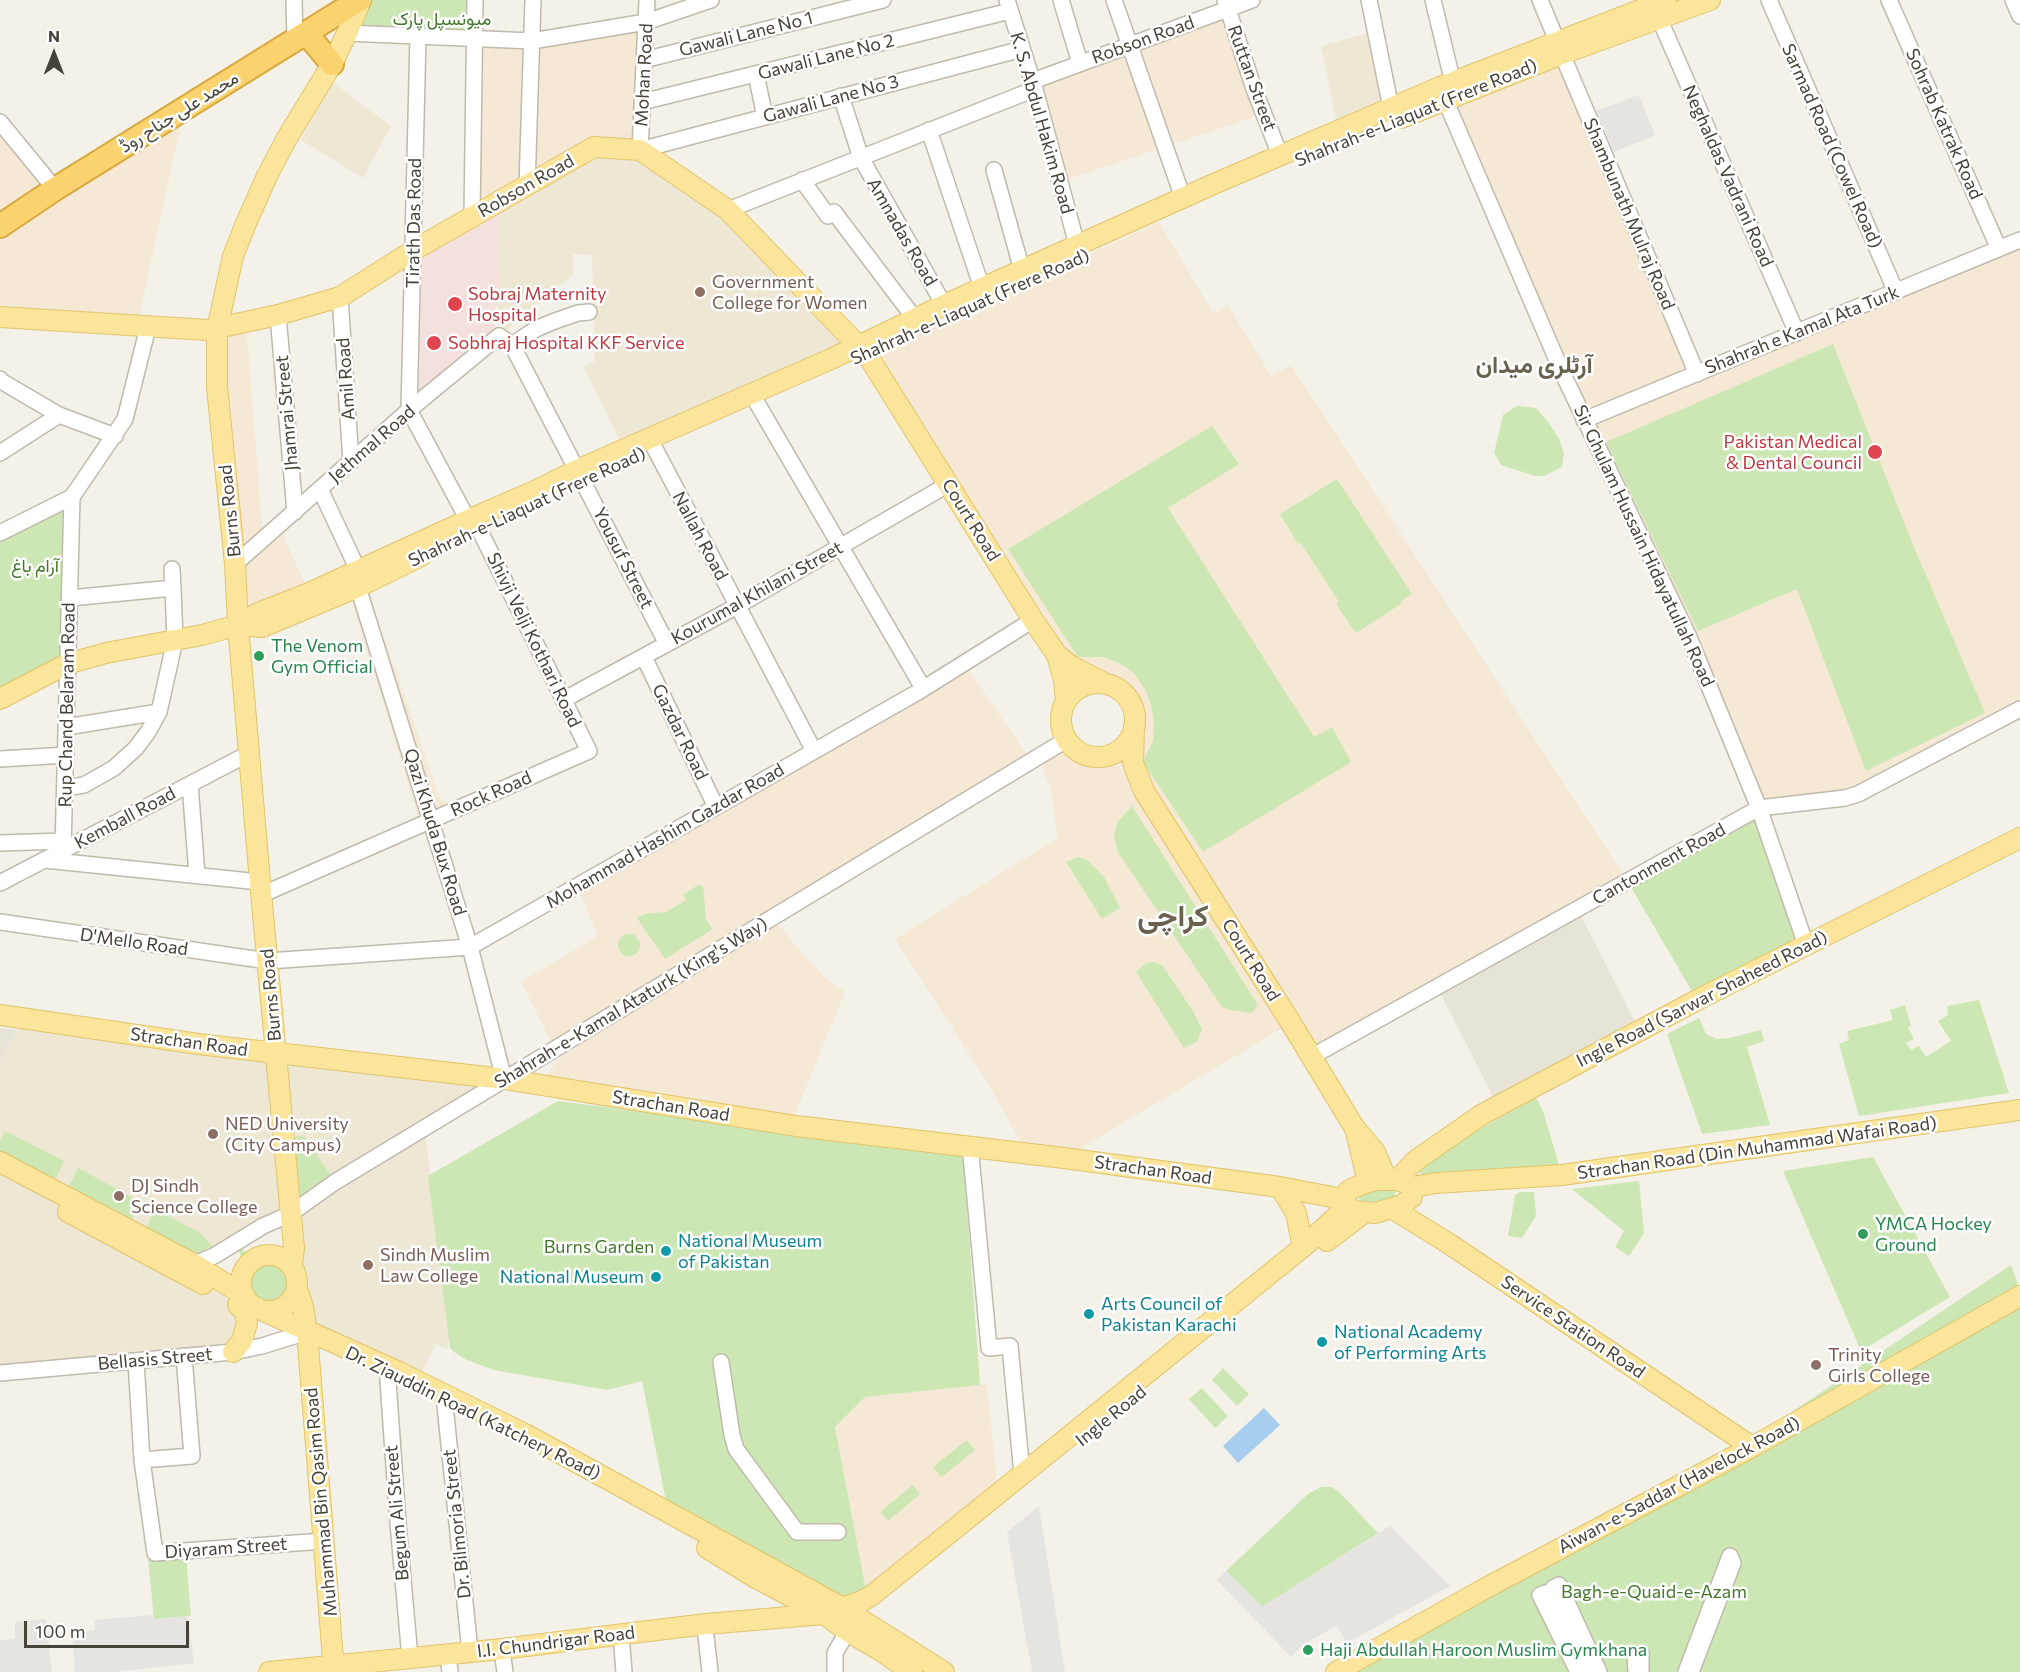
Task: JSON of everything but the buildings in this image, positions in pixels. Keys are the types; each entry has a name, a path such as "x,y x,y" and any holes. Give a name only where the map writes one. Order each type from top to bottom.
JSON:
{"highway":[{"name":"محمد علی جناح روڈ","path":"0,226 55,189 360,0"},
{"path":"301,36 332,64"}],"main road":[{"name":"Burns Road","path":"276,1053 238,626 235,564 217,387 217,330 233,256 247,221 287,138 332,64 360,0"},
{"name":"Shahrah-e-Liaquat (Frere Road)","path":"0,699 67,664 106,653 238,626 256,614 309,593 358,578 473,524 537,490 654,447 757,403 864,351 944,305 1280,155 1391,108 1560,48 1657,6 1710,0"},
{"name":"Shahrah-e-Liaquat (Frere Road)","path":"580,476 1219,194 1446,90"},
{"name":"Robson Road","path":"0,317 217,330 278,315 340,297 414,250 594,147 640,150"},
{"path":"640,150 728,210 864,351"},
{"name":"Court Road","path":"864,351 1057,655 1064,680 1065,701"},
{"path":"1057,655 1071,666 1125,694 1132,705 1134,726 1124,746 1117,752 1097,757"},
{"path":"1110,686 1102,683 1078,688 1065,701 1061,714 1062,731 1066,740 1075,749 1120,767 1144,791"},
{"name":"Court Road","path":"1134,726 1133,763 1144,791 1354,1127 1375,1152 1394,1190"},
{"name":"Ingle Road (Sarwar Shaheed Road)","path":"1394,1190 1414,1161 1481,1115 1701,998 2020,838"},
{"name":"Strachan Road","path":"0,1015 198,1044 504,1079 796,1126 970,1145 1280,1187 1351,1206"},
{"path":"276,1053 294,1248 292,1266"},
{"name":"Strachan Road (Din Muhammad Wafai Road)","path":"1351,1206 1383,1212 1394,1190 1437,1196 1494,1181 1636,1166 2020,1110"},
{"name":"Dr. Ziauddin Road (Katchery Road)","path":"0,1162 194,1264 237,1291 248,1305"},
{"name":"Dr. Ziauddin Road (Katchery Road)","path":"0,1176 304,1335 387,1369 525,1434 841,1619 944,1672"},
{"path":"1280,1187 1296,1213 1303,1247"},
{"path":"1351,1206 1344,1195 1354,1187 1394,1190"},
{"name":"Service Station Road","path":"1394,1190 1448,1243 1752,1447"},
{"name":"Ingle Road","path":"841,1619 1351,1206"},
{"name":"Ingle Road","path":"841,1619 872,1611 1287,1272 1351,1206"},
{"path":"233,1352 242,1341 247,1323 245,1312 248,1305 242,1276 245,1269 256,1257 270,1254 280,1257 292,1266 296,1274 297,1289 283,1308 274,1310 248,1305"},
{"name":"Muhammad Bin Qasim Road","path":"297,1289 303,1307 334,1668"},
{"name":"Aiwan-e-Saddar (Havelock Road)","path":"1336,1672 1484,1589 1752,1447 2020,1296"},
{"name":"Dr. Ziauddin Road (Katchery Road)","path":"841,1619 912,1672"},
{"name":"I.I. Chundrigar Road","path":"269,1672 334,1668 403,1666 450,1668 504,1665 622,1647 841,1619"},
{"name":"I.I. Chundrigar Road","path":"356,1672 403,1666 470,1652 706,1624 841,1619"}],"street":[{"path":"294,0 301,36"},
{"path":"472,217 475,0"},
{"path":"527,186 533,0"},
{"name":"Mohan Road","path":"640,150 647,0"},
{"name":"Gawali Lane No 1","path":"644,60 883,0"},
{"path":"1061,0 1080,63"},
{"path":"1114,0 1183,198"},
{"name":"Robson Road","path":"728,210 929,130 1080,63 1226,5 1252,0"},
{"path":"1369,0 1391,108"},
{"name":"Sir Ghulam Hussain Hidayatullah Road","path":"1433,0 1446,90 1584,420 1688,635 1759,808 1806,945"},
{"name":"Shambunath Mulraj Road","path":"1540,0 1697,374"},
{"name":"Sarmad Road (Cowel Road)","path":"1769,0 1896,292"},
{"name":"Sohrab Katrak Road","path":"1889,0 1999,249"},
{"path":"2013,0 2020,16"},
{"path":"347,33 532,41 646,22 706,1"},
{"name":"K. S. Abdul Hakim Road","path":"1009,5 1034,85 1077,245"},
{"name":"Gawali Lane No 2","path":"642,102 756,74 1009,5"},
{"name":"Ruttan Street","path":"1226,5 1254,89 1280,155"},
{"name":"Neghaldas Vadrani Road","path":"1657,6 1797,333"},
{"name":"Tirath Das Road","path":"409,410 418,36"},
{"name":"Gawali Lane No 3","path":"640,150 1022,49"},
{"path":"756,74 765,117"},
{"name":"Amnadas Road","path":"841,96 861,158 944,305"},
{"path":"0,122 55,189"},
{"path":"929,130 982,288"},
{"path":"994,170 1022,270"},
{"path":"802,180 828,216 834,212 915,320"},
{"name":"Shahrah e Kamal Ata Turk","path":"1584,420 2020,240"},
{"name":"Amil Road","path":"340,297 351,462"},
{"path":"512,345 536,329 552,322 578,313 589,312"},
{"name":"Jhamrai Street","path":"278,315 295,512"},
{"path":"0,533 72,497 125,419 148,327"},
{"name":"Jethmal Road","path":"235,564 409,410 499,336 512,345"},
{"name":"Yousuf Street","path":"512,345 667,644"},
{"path":"0,379 59,415 115,436"},
{"path":"757,403 923,688"},
{"name":"Shivji Velji Kothari Road","path":"409,410 473,524 589,751"},
{"path":"0,453 59,415"},
{"name":"Nallah Road","path":"654,447 814,751"},
{"name":"Kourumal Khilani Street","path":"563,700 737,606 949,484"},
{"name":"Qazi Khuda Bux Road","path":"320,489 358,578 470,947 504,1079"},
{"name":"Rup Chand Belaram Road","path":"63,845 72,497"},
{"path":"65,788 84,785 114,768 136,748 159,712 175,640 172,569"},
{"path":"69,598 173,588"},
{"name":"Mohammad Hashim Gazdar Road","path":"268,961 470,947 923,688 1033,620"},
{"name":"Gazdar Road","path":"644,657 716,807"},
{"name":"Cantonment Road","path":"1311,1058 1759,808 1845,798 1858,794 2020,709"},
{"path":"66,726 159,712"},
{"name":"Shahrah-e-Kamal Ataturk (King's Way)","path":"194,1264 214,1256 263,1226 290,1214 335,1182 1066,740"},
{"name":"Rock Road","path":"261,888 432,821 589,751"},
{"name":"Kemball Road","path":"0,883 45,860 63,845 250,753"},
{"path":"0,759 66,755"},
{"path":"190,784 197,875"},
{"path":"0,843 63,845"},
{"path":"45,860 197,875 261,888"},
{"name":"D'Mello Road","path":"0,922 268,961"},
{"path":"970,1145 989,1347 1010,1346 1022,1474"},
{"name":"Bellasis Street","path":"0,1373 233,1352 304,1335"},
{"path":"136,1361 142,1460 192,1456 184,1356"},
{"path":"721,1362 736,1449 797,1532 838,1532"},
{"name":"Begum Ali Street","path":"387,1369 398,1523 403,1666"},
{"name":"Dr. Bilmoria Street","path":"445,1398 470,1652"},
{"name":"Diyaram Street","path":"142,1460 155,1553 324,1541"},
{"path":"1686,1672 1730,1556 1733,1563 1691,1672"},
{"path":"1594,1672 1553,1588 1559,1585 1599,1672"},
{"path":"1578,1672 1540,1596 1545,1593 1584,1672"},
{"path":"835,1672 835,1653 841,1619"},
{"path":"706,1636 710,1672"},
{"path":"622,1647 624,1672"},
{"path":"1636,1672 1635,1654 1641,1654 1641,1672"}],"shaded area":[{"path":"1227,9 1264,114 1060,182 1033,81"},
{"path":"639,16 633,149 466,212 470,45 539,31 543,33"},
{"path":"1376,31 1391,108 1338,130 1321,46"},
{"path":"1562,54 1697,374 2020,240 2020,709 1858,794 1759,808 1444,101"},
{"path":"332,82 391,126 363,178 301,140"},
{"path":"1639,95 1655,135 1614,152 1596,111"},
{"path":"184,109 137,327 0,319 0,122 55,189"},
{"name":"Government College for Women","path":"594,147 640,150 728,210 859,345 624,450 584,367 595,361 592,255 573,254 573,275 499,336 497,203"},
{"name":"Sobraj Maternity Hospital","path":"497,203 500,299 495,309 495,329 499,336 409,410 414,250"},
{"path":"1159,222 1214,314 1228,305 1271,376 1291,365 1628,882 1312,1057 1291,1023 1064,1158 1026,1152 989,1085 895,939 1058,838 1050,787 1039,757 1066,743 1075,749 1120,767 1142,789 1131,735 1134,713 1124,694 1071,666 868,356"},
{"path":"246,323 263,539 279,526 309,593 238,625 217,330"},
{"path":"373,597 372,602 440,799 449,804 418,816 354,609 350,607"},
{"path":"964,663 1031,761 552,1043 521,982 598,936 577,885"},
{"path":"1578,910 1643,1037 1503,1116 1437,987"},
{"path":"773,918 826,978 845,992 793,1119 579,1087 547,1074 559,1059"},
{"path":"25,1018 504,1079 425,1127 449,1339 447,1349 436,1344 417,1381 307,1332 298,1283 290,1211 194,1264 202,1283 238,1305 238,1347 0,1373 0,1061"},
{"path":"0,1028 18,1030 0,1061"},
{"path":"987,1384 998,1493 867,1596 835,1427 865,1397"},
{"path":"1039,1506 1065,1672 1032,1672 1007,1532"},
{"path":"1390,1526 1450,1586 1347,1643 1337,1626 1305,1643 1291,1657 1217,1580 1226,1571 1262,1607"},
{"path":"153,1615 154,1619 188,1616 194,1663 113,1672 75,1672 72,1633 95,1630 95,1620"},
{"path":"46,1619 52,1672 0,1672 0,1640 15,1639 15,1622"}],"green space":[{"name":"میونسپل پارک","path":"361,0 475,0 475,40 347,33"},
{"path":"1833,344 1911,540 1985,713 1866,771 1797,589 1698,631 1606,442"},
{"path":"1517,406 1536,408 1549,423 1564,453 1562,467 1544,476 1535,476 1501,465 1494,453 1503,415"},
{"path":"1212,426 1239,464 1168,508 1314,737 1332,727 1351,762 1203,852 1143,762 1153,741 1154,723 1145,689 1134,673 1119,663 1103,657 1078,657 1008,549"},
{"path":"1337,479 1412,594 1400,602 1401,604 1356,633 1336,604 1339,602 1280,514"},
{"name":"آرام باغ","path":"72,497 67,664 0,698 0,533"},
{"path":"1132,806 1258,1005 1252,1013 1222,1007 1118,852 1114,837 1117,823"},
{"path":"1759,808 1806,945 1700,1005 1628,882"},
{"path":"1078,857 1087,860 1104,877 1120,908 1102,919 1066,862"},
{"path":"698,885 703,886 706,919 713,929 665,959 637,918 644,914 666,912 686,900 683,895"},
{"path":"625,934 633,934 640,941 640,949 633,956 625,956 618,949 618,941"},
{"path":"1153,962 1162,965 1193,1011 1202,1029 1197,1042 1184,1048 1136,972 1146,963"},
{"path":"1979,1000 2009,1093 1859,1116 1839,1044 1849,1040 1847,1031 1893,1020 1890,1010 1905,1005 1911,1026 1908,1028 1914,1039 1906,1043 1911,1050 1919,1046 1926,1057 1951,1041 1938,1021 1948,1015 1947,1006"},
{"path":"1699,1018 1706,1034 1717,1039 1761,1030 1764,1041 1747,1047 1770,1125 1702,1134 1667,1034"},
{"path":"1536,1098 1543,1111 1562,1175 1426,1193 1418,1163"},
{"name":"Burns Garden","path":"558,1101 963,1153 980,1385 865,1397 835,1427 867,1596 843,1598 667,1506 642,1381 607,1390 494,1370 467,1360 450,1347 428,1176"},
{"path":"5,1131 64,1161 53,1184 0,1156 0,1141"},
{"path":"305,1137 335,1182 290,1210 285,1138"},
{"name":"YMCA Hockey Ground","path":"1873,1157 1950,1297 1861,1351 1783,1171"},
{"path":"78,1168 141,1202 130,1223 67,1190"},
{"path":"1639,1181 1644,1233 1629,1256 1615,1247 1624,1231 1572,1189"},
{"path":"1372,1188 1392,1189 1395,1191 1395,1196 1380,1204 1365,1203 1359,1200 1360,1195"},
{"path":"1520,1192 1534,1192 1536,1216 1522,1238 1508,1236 1515,1195"},
{"path":"155,1209 199,1232 212,1246 194,1255 145,1231"},
{"path":"236,1242 252,1260 270,1254 279,1256 292,1265 298,1283 294,1296 283,1307 264,1310 241,1285 245,1269"},
{"name":"Bagh-e-Quaid-e-Azam","path":"2011,1265 2020,1290 2020,1672 1337,1672 1689,1481"},
{"path":"1223,1368 1249,1394 1237,1406 1212,1380"},
{"path":"1202,1388 1228,1416 1215,1428 1189,1399"},
{"path":"967,1440 975,1450 942,1477 933,1467"},
{"path":"913,1485 920,1494 888,1521 880,1512"},
{"path":"1321,1487 1332,1487 1340,1493 1378,1533 1262,1607 1226,1571 1308,1494"},
{"path":"186,1555 191,1616 154,1619 148,1558"}],"water":[{"path":"1264,1408 1280,1425 1238,1463 1223,1446"}],"place":[{"name":"Government College for Women","path":"700,292"},
{"name":"Sobraj Maternity Hospital","path":"455,304"},
{"name":"Sobhraj Hospital KKF Service","path":"434,343"},
{"name":"Pakistan Medical & Dental Council","path":"1875,452"},
{"name":"The Venom Gym Official","path":"259,656"},
{"name":"NED University (City Campus)","path":"213,1134"},
{"name":"DJ Sindh Science College","path":"119,1196"},
{"name":"YMCA Hockey Ground","path":"1863,1234"},
{"name":"National Museum of Pakistan","path":"666,1251"},
{"name":"Sindh Muslim Law College","path":"368,1265"},
{"name":"National Museum","path":"656,1277"},
{"name":"Arts Council of Pakistan Karachi","path":"1089,1314"},
{"name":"National Academy of Performing Arts","path":"1322,1342"},
{"name":"Trinity Girls College","path":"1816,1365"},
{"name":"Haji Abdullah Haroon Muslim Gymkhana","path":"1308,1650"}],"district":[{"name":"آرٹلری میدان","path":"1534,365"},
{"name":"کراچی","path":"1173,916"}]}
